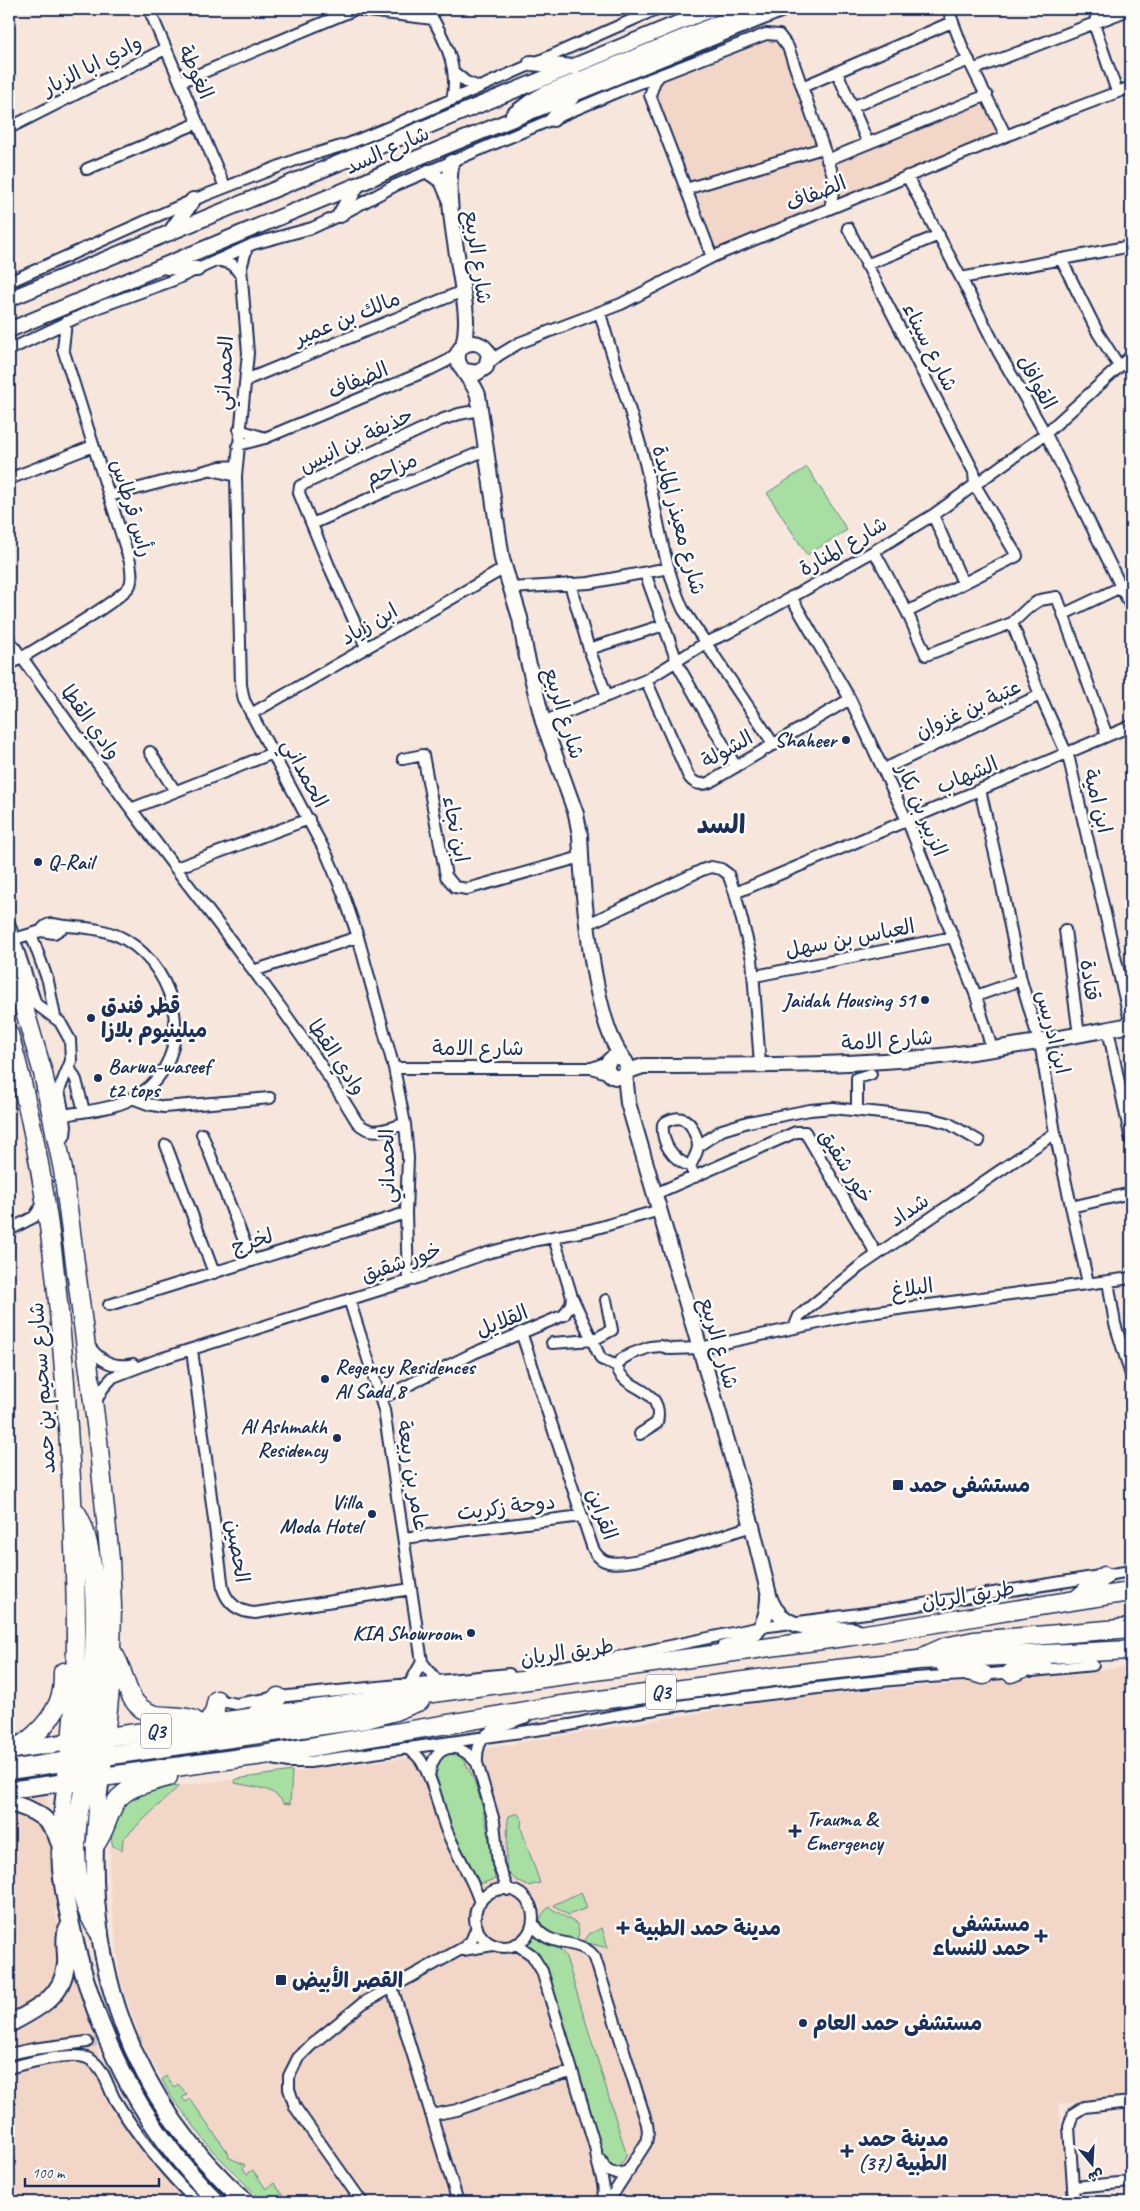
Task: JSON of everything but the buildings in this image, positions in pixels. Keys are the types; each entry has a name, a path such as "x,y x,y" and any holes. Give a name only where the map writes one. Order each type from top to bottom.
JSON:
{"highway":[{"path":"14,962 43,1073 59,1147 69,1206 94,1406 110,1560 112,1651 90,1758 77,1838 78,1875 85,1906 99,1932"},
{"name":"شارع سحيم بن حمد","path":"9,1037 14,1072 36,1145 46,1198 59,1310 72,1508 75,1636 70,1742 90,1758"},
{"path":"72,1508 86,1535 92,1573 93,1656 90,1758"},
{"path":"1076,1600 1104,1576"},
{"name":"طريق الريان","path":"66,1782 90,1758 204,1724 252,1718 438,1687 696,1658 870,1634 1131,1592"},
{"path":"918,1660 945,1647 974,1641 1131,1628"},
{"path":"11,1750 32,1738 57,1706 62,1691 64,1662 75,1636"},
{"name":"طريق الريان","path":"90,1758 195,1764 263,1755 555,1706 811,1672 918,1660 1131,1650"},
{"path":"112,1651 120,1665 127,1691 136,1705 154,1714 184,1717 204,1724 214,1713 217,1700"},
{"path":"1011,1673 1029,1664 1066,1654"},
{"path":"918,1660 984,1675"},
{"path":"9,1770 366,1719 396,1711 438,1687"},
{"path":"252,1718 278,1697"},
{"path":"95,1844 106,1828 113,1805 124,1792 134,1787 174,1775 195,1764"}],"main road":[{"path":"11,1750 70,1742"},
{"path":"90,1758 95,1844 95,1886 99,1932 108,1976 121,2022 146,2079 166,2112 188,2142 246,2202"},
{"path":"60,1848 66,1782"},
{"name":"طريق الريان","path":"9,1790 66,1782"},
{"path":"9,1803 38,1814 48,1821 58,1836 63,1886 70,1922 96,2011 107,2040 127,2084 146,2116 169,2149 217,2202"},
{"path":"9,2024 44,2005 60,1986 65,1971 65,1934 70,1922"}],"street":[{"name":"الغوطة","path":"148,9 225,187"},
{"path":"352,9 433,19"},
{"path":"180,82 356,9"},
{"path":"427,9 444,41 455,73 452,100"},
{"name":"شارع السد","path":"9,282 193,200 298,159 348,144 657,9"},
{"name":"شارع السد","path":"9,299 712,9"},
{"path":"506,123 516,112 544,94 730,18 746,9"},
{"name":"شارع السد","path":"9,330 776,9"},
{"path":"948,9 969,60 1006,136"},
{"path":"1099,9 1094,24 1117,92"},
{"path":"974,69 1131,10"},
{"path":"830,208 834,188 827,160 802,87 952,22"},
{"name":"شارع السد","path":"9,350 99,307 174,280 247,247 312,228 340,215 378,193 660,75 766,34 779,35 784,40 802,87"},
{"name":"وادي ابا الزبار","path":"9,128 165,48"},
{"path":"852,107 969,60"},
{"path":"531,63 574,67"},
{"path":"837,72 868,143"},
{"path":"455,73 466,82 479,87"},
{"path":"660,75 655,81 650,95 712,257"},
{"name":"الضفاف","path":"482,345 497,348 519,343 600,313 712,257 906,176 1131,87"},
{"path":"553,119 574,95"},
{"path":"827,160 987,95"},
{"name":"الغوطة","path":"87,169 198,123"},
{"path":"686,189 823,148"},
{"name":"شارع الربيع","path":"452,162 450,200 467,319 462,348"},
{"name":"شارع الربيع","path":"429,172 442,181 450,200"},
{"name":"القوافل","path":"906,176 1044,435 1131,607"},
{"path":"340,215 357,185"},
{"path":"170,233 193,200"},
{"name":"شارع سيناء","path":"848,228 974,472 975,484 1017,556 964,583"},
{"path":"866,265 939,236"},
{"path":"961,278 1131,246"},
{"name":"الحمداني","path":"247,247 242,260 241,275 248,353 236,471 241,685 244,700 309,819 343,893 358,937 394,1068 406,1124 408,1158 406,1213 408,1281"},
{"path":"1061,259 1098,333 1119,366"},
{"path":"218,260 232,264 241,275"},
{"path":"159,268 197,269"},
{"path":"9,287 32,290"},
{"name":"مالك بن عمير","path":"246,380 463,291"},
{"name":"شارع معيذر المايدة","path":"600,313 643,455 675,590 683,609 774,744"},
{"name":"شارع الربيع","path":"467,319 482,345"},
{"path":"63,349 66,322"},
{"path":"47,332 63,349"},
{"path":"470,342 482,345 489,355 487,365 477,373 465,372 457,359 462,348 470,342"},
{"name":"الضفاف","path":"487,365 519,343"},
{"name":"الضفاف","path":"238,444 265,438 431,369 447,361 462,348"},
{"name":"رأس قرطاس","path":"9,665 112,601 129,586 132,573 63,349"},
{"name":"شارع المنارة","path":"543,722 646,680 707,642 728,634 874,552 933,515 1044,435 1131,356"},
{"name":"شارع الربيع","path":"478,395 481,378 487,365"},
{"name":"شارع الربيع","path":"465,372 472,380 478,395 505,568 512,588 543,722 576,814 580,835 593,969 617,1067 752,1526 768,1595 768,1609 761,1627"},
{"name":"حذيفة بن انيس","path":"366,647 299,493 300,486 304,482 440,420 480,410"},
{"path":"239,430 265,438"},
{"path":"9,479 94,446"},
{"name":"مزاحم","path":"312,524 486,450"},
{"path":"109,496 212,470 236,471"},
{"path":"907,612 964,583 933,515"},
{"path":"874,552 907,612 926,655 1012,623 1029,607 1057,597 1107,736"},
{"name":"ابن زياد","path":"252,714 505,568"},
{"path":"512,588 599,582 669,568"},
{"path":"646,572 677,662 736,767"},
{"path":"570,584 589,649 607,696"},
{"path":"1064,614 1121,587"},
{"name":"الزبير بن بكار","path":"791,597 850,699 884,769 907,821 976,996 992,1049"},
{"name":"ابن امية","path":"1012,623 1040,695 1066,753 1131,1025"},
{"path":"589,649 664,625"},
{"name":"وادي القطا","path":"9,640 131,809 254,971 329,1075 362,1128 368,1131 377,1131 406,1124"},
{"name":"الشولة","path":"646,680 690,779 697,784 706,784 850,699"},
{"name":"عتبة بن غزوان","path":"884,769 1040,695"},
{"name":"الشهاب","path":"735,892 1131,726"},
{"path":"150,752 175,791"},
{"path":"131,809 273,753"},
{"name":"ابن نجاء","path":"403,759 423,755 446,876 455,887 467,889 581,857"},
{"name":"ابن ادريس","path":"980,790 1021,980 1041,1048 1055,1133 1088,1283"},
{"path":"176,868 309,819"},
{"path":"588,924 712,867 721,869 728,874 749,943 755,976 760,1064"},
{"path":"9,923 14,939 14,962 36,1004 55,1017 64,1027 70,1040 72,1054 60,1090 66,1130 59,1147"},
{"path":"14,939 36,933 54,933 65,926 95,928 125,940 150,961 168,988 175,1019 173,1047 166,1065 155,1081 132,1098 112,1106 64,1114"},
{"name":"قتادة","path":"1065,930 1079,1035"},
{"path":"36,933 55,1017"},
{"path":"254,971 358,937"},
{"name":"العباس بن سهل","path":"755,976 953,937"},
{"path":"976,996 1021,980"},
{"name":"شارع الامة","path":"394,1068 592,1068 835,1064 931,1057 992,1049 1131,1025"},
{"path":"1108,1029 1128,1112 1131,1140"},
{"path":"69,1067 76,1080 84,1111"},
{"path":"857,1110 856,1081 860,1076 871,1074"},
{"path":"132,1098 164,1107 270,1098"},
{"path":"690,1166 698,1146 722,1130 748,1122 810,1110 833,1108 929,1118 948,1123 979,1140"},
{"path":"695,1177 690,1166 673,1157 663,1135 663,1124 671,1119 682,1118 687,1120 692,1127 698,1146"},
{"name":"خور شقيق","path":"655,1194 796,1132 805,1132 877,1255"},
{"name":"شداد","path":"794,1328 799,1316 859,1267 1055,1133"},
{"path":"202,1134 252,1261"},
{"path":"166,1145 214,1272"},
{"path":"1071,1207 1131,1193"},
{"path":"9,1230 34,1217 46,1198"},
{"name":"خور شقيق","path":"86,1342 97,1356 113,1365 125,1366 157,1360 408,1281 487,1253 590,1230 660,1210"},
{"name":"لخرج","path":"109,1305 406,1213"},
{"path":"554,1238 572,1297 601,1359 618,1366 619,1372 630,1383 649,1393 654,1402 658,1417 657,1423 640,1434"},
{"name":"البلاغ","path":"618,1366 622,1359 650,1347 661,1346 671,1349 700,1348 861,1314 1131,1278"},
{"path":"1108,1281 1115,1324 1131,1375"},
{"name":"القلايل","path":"382,1398 474,1352 564,1315 568,1310 572,1297"},
{"name":"عامر بن ربيعة","path":"349,1299 382,1398 422,1662"},
{"path":"552,1343 593,1340 612,1330 606,1300"},
{"name":"القراين","path":"521,1332 594,1552 603,1560 609,1562 662,1554 752,1526"},
{"name":"الحصين","path":"192,1350 223,1589 232,1604 242,1611 255,1612 412,1589"},
{"name":"خور شقيق","path":"94,1406 110,1379 157,1360"},
{"name":"دوحة زكريت","path":"404,1538 582,1516"},
{"name":"طريق الريان","path":"217,1700 236,1704 278,1697 410,1685 438,1687 608,1659 761,1627 874,1612 1131,1571"},
{"name":"شارع الربيع","path":"768,1595 777,1612 792,1623"},
{"path":"792,1623 811,1628 851,1629 870,1634"},
{"path":"696,1658 746,1640 761,1627"},
{"path":"410,1685 422,1662 438,1687"},
{"name":"طريق الريان","path":"263,1755 278,1760 304,1762 483,1738 570,1725 610,1716 795,1691 937,1676 984,1675 1093,1665"},
{"path":"508,1890 498,1864 494,1821 476,1763 477,1747 483,1738 495,1729 555,1706"},
{"path":"405,1748 417,1755 429,1777 446,1830 473,1881 480,1903"},
{"path":"429,1777 436,1756 446,1749 462,1750 476,1763"},
{"path":"494,1945 483,1938 477,1927 476,1915 480,1903 492,1892 508,1890 519,1893 528,1901 532,1911 533,1923 546,1938 586,1949 593,1954 597,1962 648,2128 646,2143 608,2202"},
{"path":"459,1951 494,1945 505,1947 516,1944 525,1938 533,1923"},
{"path":"362,2202 295,2107 288,2089 289,2076 298,2058 352,2010 459,1951 470,1941 477,1927"},
{"path":"516,1944 532,1955 542,1971 596,2150 608,2172 618,2174 630,2170"},
{"path":"392,1987 458,2202"},
{"path":"9,2054 33,2048 87,2042"},
{"path":"9,2068 62,2057 83,2057 92,2061 99,2068 110,2091 135,2130 166,2170 197,2202"},
{"path":"431,2115 456,2105 472,2103 540,2080 572,2072"},
{"path":"1074,2202 1070,2127 1072,2114 1084,2107 1131,2102"},
{"path":"596,2150 597,2162 604,2185 602,2202"},
{"path":"1073,2188 1131,2182"}],"shaded area":[{"path":"767,36 777,37 784,44 816,150 683,187 653,100 659,77"},
{"path":"986,100 1000,132 836,202 824,160"},
{"path":"818,153 832,204 711,254 686,191"},
{"name":"مدينة حمد الطبية","path":"1131,1666 1131,2096 1059,2104 1066,2196 1057,2202 265,2202 212,2150 171,2096 140,2039 120,1979 109,1877 112,1830 153,1789 489,1748 795,1697 1053,1676"},
{"path":"47,1796 56,1916 101,2060 133,2123 200,2202 9,2202 9,1801"}],"green space":[{"path":"807,467 847,530 807,555 767,493"},
{"path":"456,1753 465,1762 472,1776 487,1831 495,1879 480,1884 453,1832 435,1772 438,1760"},
{"path":"292,1771 290,1804 283,1803 269,1791 235,1783 236,1779"},
{"path":"179,1786 123,1839 122,1851 113,1846 111,1837 113,1826 118,1813 124,1805 139,1794"},
{"path":"517,1813 522,1819 521,1828 540,1883 528,1886 514,1878 507,1870 506,1865 508,1820 509,1816"},
{"path":"581,1892 587,1908 568,1915 553,1905"},
{"path":"549,1907 577,1924 579,1933 577,1940 562,1937 542,1927 540,1921 542,1915"},
{"path":"602,1928 608,1948 584,1942 589,1934"},
{"path":"533,1931 537,1936 559,1949 566,1957 626,2153 626,2157 618,2168 613,2169 604,2165 545,1967 534,1950 524,1943"},
{"path":"166,2076 174,2087 178,2084 187,2094 182,2098 186,2102 190,2099 229,2154 228,2157 245,2165 243,2168 247,2174 253,2170 266,2189 274,2183 287,2202 265,2202 212,2150 171,2096 162,2080"}],"tunnel":[{"path":"87,2042 145,2041"}],"place":[{"name":"Shaheer","path":"846,740"},
{"name":"Q-Rail","path":"38,862"},
{"name":"Jaidah Housing 51","path":"925,1000"},
{"name":"قطر فندق ميلينيوم بلازا","path":"91,1018"},
{"name":"Barwa-waseef t2 tops","path":"98,1078"},
{"name":"Regency Residences Al Sadd 8","path":"325,1379"},
{"name":"Al Ashmakh Residency","path":"337,1438"},
{"name":"مستشفى حمد","path":"898,1485"},
{"name":"Villa Moda Hotel","path":"372,1514"},
{"name":"KIA Showroom","path":"471,1633"},
{"name":"Trauma & Emergency","path":"795,1831"},
{"name":"مدينة حمد الطبية","path":"623,1928"},
{"name":"مستشفى حمد للنساء","path":"1041,1936"},
{"name":"القصر الأبيض","path":"281,1980"},
{"name":"مستشفى حمد العام","path":"803,2023"},
{"name":"مدينة حمد الطبية (37)","path":"847,2151"}],"district":[{"name":"السد","path":"721,824"}]}
